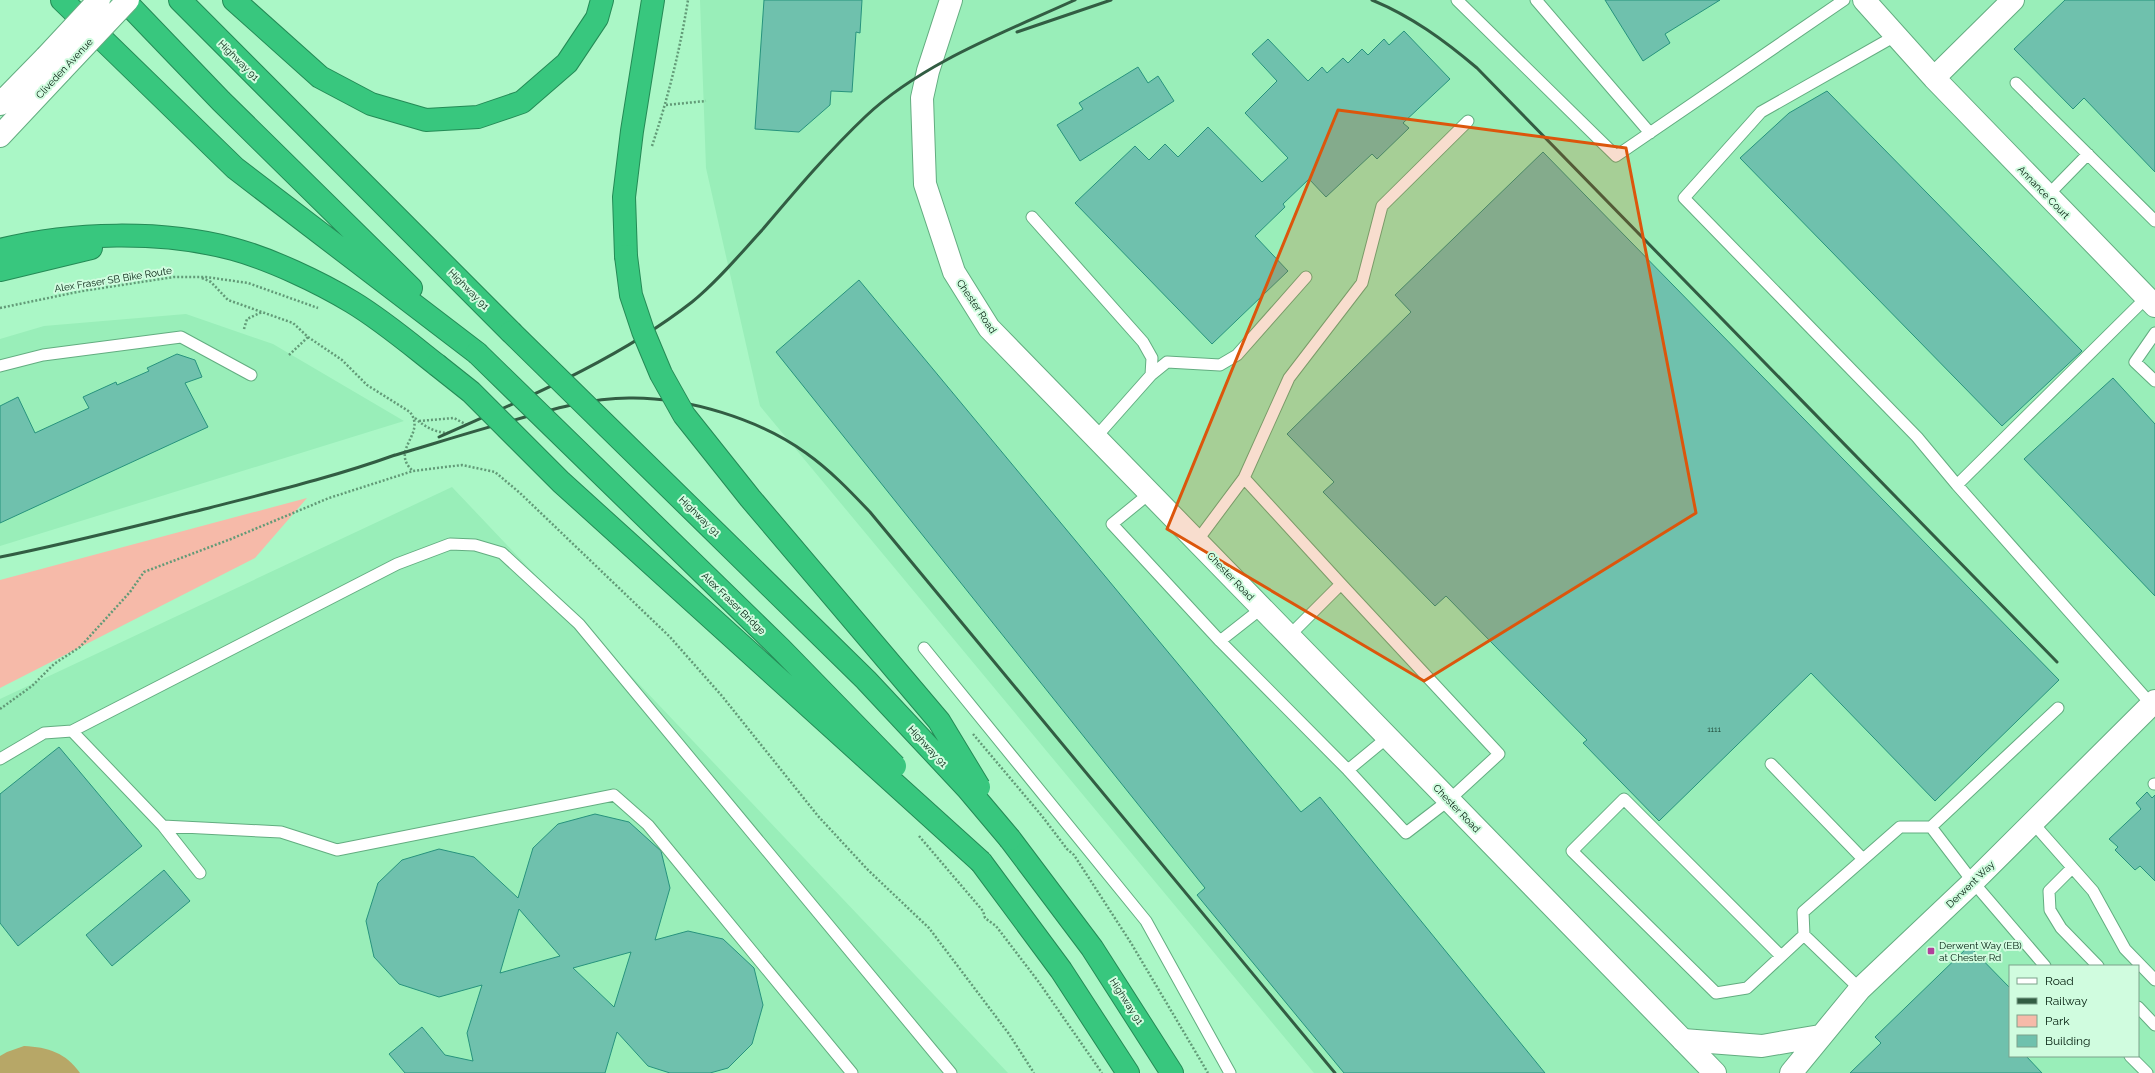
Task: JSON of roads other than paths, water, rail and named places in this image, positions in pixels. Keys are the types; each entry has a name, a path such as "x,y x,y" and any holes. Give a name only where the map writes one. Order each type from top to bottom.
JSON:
{"highway":[{"path":"62,0 235,168 477,353"},
{"path":"124,0 221,101 477,353"},
{"name":"Highway 91","path":"180,0 511,332 866,680 967,788 1010,839 1092,948 1172,1073"},
{"path":"234,0 320,77 371,104 426,120 478,118 522,102 567,64 597,18 602,0"},
{"path":"653,0 632,131 624,196 626,256 632,295 643,331 660,374 684,416 750,498 939,721 1010,839"},
{"path":"0,250 90,235 202,242 234,249 275,263 352,302 471,392 561,482 981,862 1061,970 1128,1073"},
{"path":"0,270 92,248 156,238"},
{"name":"Alex Fraser Bridge","path":"477,353 828,696 890,761 981,862"}],"street":[{"name":"Cliveden Avenue","path":"0,136 54,64 99,0"},
{"name":"Cliveden Avenue","path":"0,104 54,64 128,0"},
{"name":"Chester Road","path":"951,0 928,71 922,98 925,184 954,272 989,328 1715,1073"},
{"name":"Annance Court","path":"1864,0 1934,78 2151,301"},
{"path":"1934,78 2013,0"},
{"name":"Derwent Way","path":"1792,1073 1820,1036 1860,989 1973,882 2154,703"},
{"path":"1683,1040 1762,1046 1820,1036"}],"lane":[{"path":"1457,0 1616,156 1844,0"},
{"path":"1536,0 1650,133"},
{"path":"1895,36 1761,112 1684,198 1918,437 1957,485 2154,703"},
{"path":"2016,82 2155,221"},
{"path":"1197,541 1244,478 1289,378 1362,283 1382,206 1468,121"},
{"path":"2048,195 2088,154"},
{"path":"1032,217 1144,342 1152,358 1152,374"},
{"path":"1096,437 1152,374 1167,362 1220,365 1237,355 1306,277"},
{"path":"1957,485 2151,301"},
{"path":"2155,333 2135,362 2155,381"},
{"path":"0,366 43,355 181,337 251,376"},
{"path":"1150,493 1112,524 1220,641 1348,770 1406,833 1449,800 1499,754 1340,584 1244,478"},
{"path":"0,759 44,733 72,731 404,562 450,544 475,545 502,553 579,624 951,1073"},
{"path":"1289,636 1340,584"},
{"path":"1220,641 1262,608"},
{"path":"924,648 1146,920 1230,1073"},
{"path":"1860,989 1804,935 1803,912 1900,826 1931,827 2058,708"},
{"path":"72,731 163,826 200,873"},
{"path":"1348,770 1388,738"},
{"path":"1771,764 1863,859"},
{"path":"163,826 281,832 337,850 614,795 648,825 852,1073"},
{"path":"1781,956 1624,799 1572,851 1716,993 1747,988 1804,935"},
{"path":"2032,822 2093,892 2125,949 2155,980"},
{"path":"1931,827 1973,882 2044,965"},
{"path":"2072,868 2049,891 2050,910 2061,928 2097,965"},
{"path":"2139,1009 2155,1025"},
{"path":"2131,1057 2147,1073"}],"railway":[{"path":"439,437 570,377 602,360 663,323 702,294 720,276 763,229 800,185 852,129 888,97 938,64 965,50 1075,0"},
{"path":"1017,32 1111,0"},
{"path":"1372,0 1414,21 1477,68 2057,662"},
{"path":"389,457 555,409 585,402 629,398 675,401 722,412 767,430 806,453 832,474 870,512 1335,1073"},
{"path":"0,557 104,534 256,496 326,477 395,455"}],"place":[{"name":"Derwent Way (EB) at Chester Rd","path":"1931,951"}]}
